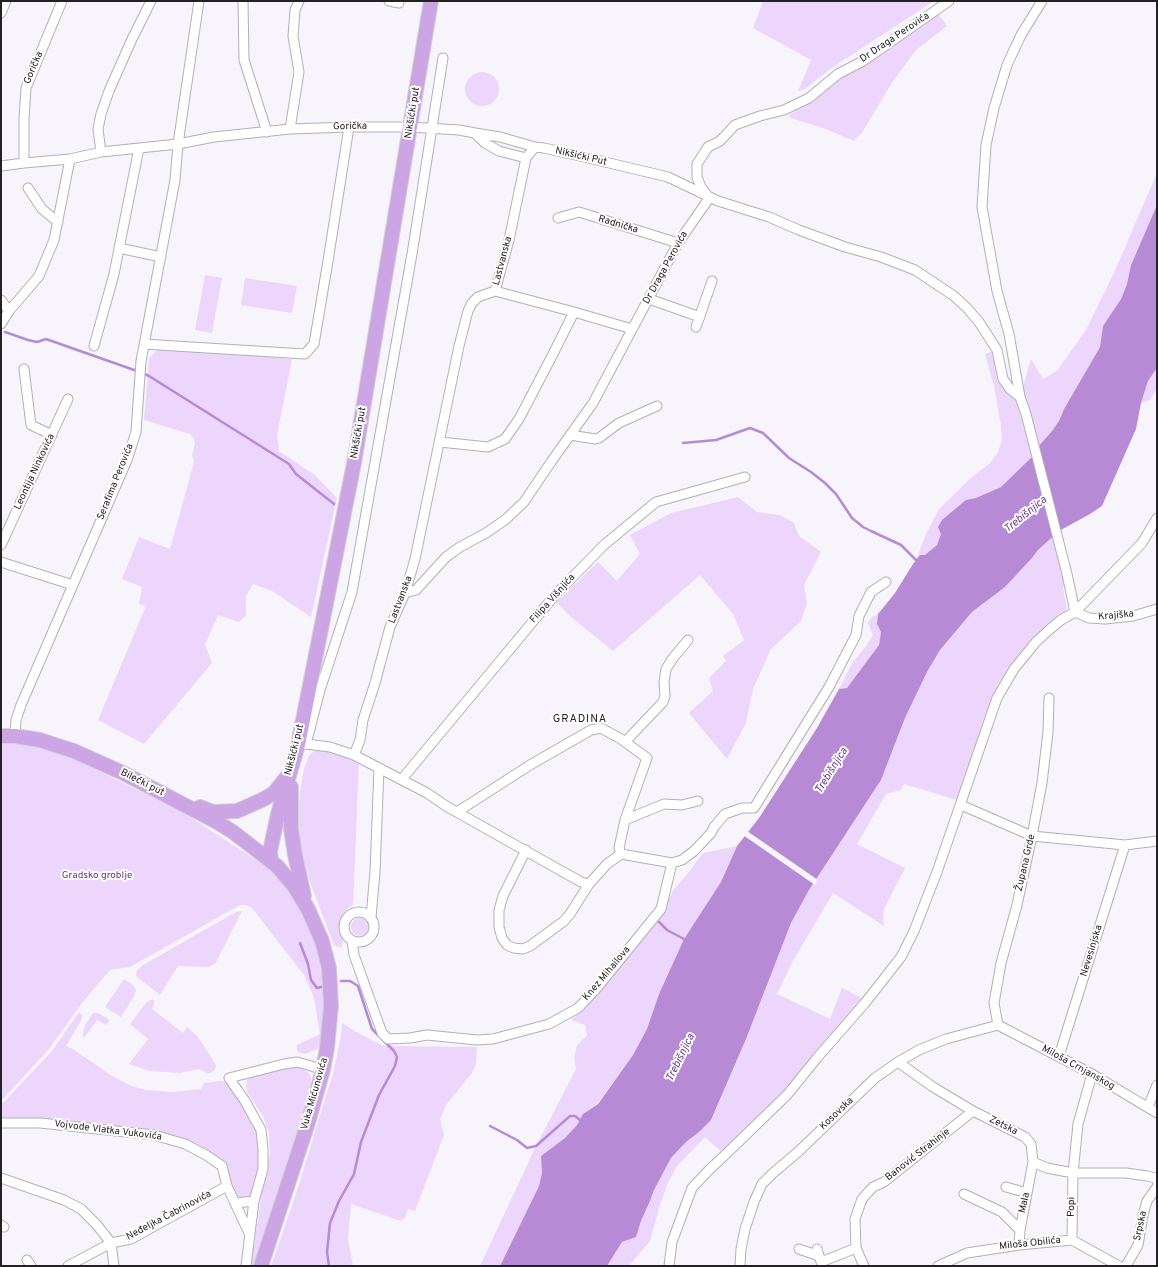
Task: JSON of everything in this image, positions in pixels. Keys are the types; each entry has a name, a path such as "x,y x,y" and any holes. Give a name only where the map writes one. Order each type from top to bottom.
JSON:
{"main road":[{"name":"Nikšićki put","path":"270,861 270,851 278,814 292,768 302,744 354,463 431,1"},
{"name":"Bilećki put","path":"1,736 16,736 40,740 74,751 122,773 233,832 270,861"},
{"path":"179,803 213,812 237,810 262,800 274,793 292,768"},
{"path":"292,768 290,814 291,828 298,871 308,909"},
{"name":"Vuka Mićunovića","path":"261,1266 308,1123 323,1070 328,1048 331,1006 329,968 322,942 308,909 287,877 270,861"}],"street":[{"path":"1,13 6,1"},
{"name":"Gorička","path":"24,162 26,88 62,1"},
{"path":"100,152 98,129 101,114 109,91 132,39 151,1"},
{"path":"178,144 199,1"},
{"path":"243,1 244,60 267,132"},
{"path":"290,129 299,72 293,36 295,10 299,1"},
{"path":"389,1 399,3"},
{"name":"Dr Draga Perovića","path":"405,593 416,590 446,557 506,520 524,502 593,403 678,243 710,197 701,188 697,177 698,164 708,147 720,140 735,125 760,116 784,110 809,98 838,74 863,61 949,1"},
{"path":"1042,1 1021,35 1007,65 994,108 985,153 982,207 997,291 1008,334 1020,397 1026,414 1067,574 1075,612"},
{"name":"Nikšićki put","path":"302,744 352,592 411,262 443,58"},
{"path":"145,344 305,354 314,344 349,127"},
{"name":"Gorička","path":"1,166 24,162 70,159 100,152 178,144 214,137 290,129 410,127 459,130 475,133"},
{"path":"475,133 485,143 499,150 526,158 535,147"},
{"name":"Nikšićki Put","path":"475,133 500,137 535,147 668,177 710,197 769,217 845,247 881,257 915,270 937,283 954,296 979,322 998,350 1004,379 1010,389 1020,397"},
{"name":"Serafima Perovića","path":"16,736 16,720 21,705 127,460 136,432 140,373 174,180 178,144"},
{"path":"94,346 114,274 139,148"},
{"name":"Lastvanska","path":"354,755 360,740 363,720 375,683 390,627 405,593 415,560 459,346 468,311 472,303 478,297 495,291 509,240 526,158"},
{"path":"1,324 39,276 54,240 70,159"},
{"path":"28,188 42,209 58,222"},
{"name":"Radnička","path":"558,218 579,212 678,243"},
{"path":"119,248 161,257"},
{"path":"696,327 712,281"},
{"path":"495,291 632,329"},
{"path":"649,299 700,317"},
{"path":"1,300 9,312"},
{"path":"440,442 488,447 505,438 519,419 574,312"},
{"path":"24,370 31,425 52,436"},
{"name":"Leontija Ninkovića","path":"1,545 68,400"},
{"path":"570,435 595,439 599,438 619,423 657,406"},
{"name":"Filipa Višnjića","path":"402,779 555,595 604,545 656,502 745,477"},
{"path":"669,1266 672,1242 692,1188 787,1095 865,1003 900,957 914,931 937,872 997,698 1014,669 1036,642 1062,620 1075,612 1142,543 1157,518"},
{"path":"1,562 73,585"},
{"path":"526,850 503,896 498,910 499,927 502,938 507,945 514,948 523,949 530,946 564,921 589,884 608,864 621,854 672,863 682,860 694,851 711,833 725,814 742,808 754,808 829,687 856,635 859,616 871,592 886,582"},
{"name":"Krajiška","path":"1075,612 1089,618 1105,619 1133,616 1157,609"},
{"path":"625,742 663,702 665,696 664,682 666,669 688,640"},
{"name":"Župana Grde","path":"998,1025 994,1003 1001,963 1017,905 1042,783 1048,732 1049,698"},
{"path":"457,812 530,765 591,730 601,728 625,742 647,758 625,820 619,848 621,854"},
{"path":"302,744 330,747 354,755 402,779 446,806 581,882 589,884"},
{"path":"371,917 375,872 379,768"},
{"path":"625,820 664,804 682,805 698,802"},
{"path":"960,805 1032,836 1125,845 1157,841"},
{"name":"Nevesinjska","path":"1059,1056 1125,845"},
{"name":"Knez Mihailova","path":"352,941 354,955 382,1033 388,1039 410,1038 427,1035 477,1040 493,1039 549,1024 578,1008 596,989 661,909 672,863"},
{"path":"354,912 368,914 374,922 375,927 371,937 362,942 352,941 345,933 344,923 346,919 354,912"},
{"name":"Miloša Crnjanskog","path":"998,1025 1092,1074 1157,1113"},
{"name":"Kosovska","path":"740,1266 741,1249 745,1229 754,1202 762,1184 772,1174 799,1151 870,1083 898,1062 919,1050 946,1040 998,1025"},
{"path":"246,1266 254,1201 262,1169 263,1149 261,1130 229,1078 297,1062 323,1070"},
{"name":"Zetska","path":"898,1062 933,1087 973,1111 1025,1137 1031,1144 1033,1162"},
{"path":"1073,1173 1078,1124 1092,1074"},
{"path":"1148,1107 1157,1085"},
{"name":"Banović Strahinje","path":"864,1266 856,1248 855,1219 862,1199 870,1189 884,1182 973,1111"},
{"name":"Vojvode Vlatka Vukovića","path":"1,1123 40,1123 154,1135 185,1144 206,1155 222,1166 227,1186 249,1233"},
{"path":"1033,1162 1047,1168 1073,1173 1126,1173 1156,1178 1157,1181"},
{"name":"Mala","path":"1019,1244 1020,1230 1033,1162"},
{"name":"Popi","path":"1072,1240 1073,1173"},
{"path":"1,1178 64,1200 81,1209 97,1224 112,1243 114,1266"},
{"name":"Neđeljka Čabrinovića","path":"68,1266 112,1243 131,1239 227,1186"},
{"path":"1006,1187 1027,1193"},
{"name":"Srpska","path":"1126,1266 1138,1245 1147,1201 1157,1187"},
{"path":"964,1194 1002,1212 1020,1230"},
{"path":"235,1204 254,1201"},
{"name":"Miloša Obilića","path":"938,1266 967,1252 1019,1244 1072,1240 1119,1266"},
{"path":"799,1249 818,1253 821,1262 856,1248"}],"green space":[{"path":"763,1 934,1 830,69 805,89 798,91 811,60 753,28"},
{"path":"936,11 947,26 916,50 891,84 863,131 854,141 826,129 791,118 789,115 814,100 833,83 876,58 911,29"},
{"path":"479,72 485,72 489,73 496,79 499,89 498,96 492,103 485,106 479,106 475,105 468,99 465,92 465,86 466,82 472,75"},
{"path":"1157,173 1157,205 1131,265 1127,284 1121,299 1103,326 1100,347 1064,409 1059,421 1038,447 1033,456 1001,487 976,498 966,500 942,534 937,545 925,555 920,555 916,560 926,534 939,509 972,477 990,463 998,452 1002,440 1001,426 994,386 985,354 997,350 1003,379 1020,397 1031,359 1043,379 1057,371 1086,330 1113,275"},
{"path":"205,275 222,278 212,333 195,330"},
{"path":"245,278 297,286 292,313 241,305"},
{"path":"158,349 292,359 277,435 279,451 315,475 337,498 311,617 272,591 253,584 246,596 246,615 239,622 218,615 205,645 212,663 144,744 98,720 146,606 139,604 142,587 122,579 139,537 170,549 194,462 192,455 195,443 190,434 144,420 149,358"},
{"path":"1157,368 1157,388 1150,400 1141,403 1148,381"},
{"path":"738,497 757,512 780,515 794,523 799,536 821,552 804,585 807,603 801,621 771,649 753,689 746,723 727,759 689,713 713,691 709,678 726,661 723,656 744,640 733,614 700,575 613,651 571,617 556,602 598,562 617,581 640,554 630,535 671,513"},
{"path":"1054,535 1065,582 1063,588 1067,610 1011,666 998,685 957,800 904,784 901,790 886,794 857,844 905,868 884,909 884,926 833,893 793,961 777,994 830,1019 842,988 864,999 787,1095 725,1155 705,1137 677,1166 667,1185 650,1241 629,1266 607,1266 622,1242 636,1237 654,1190 671,1158 686,1142 711,1120 746,1039 791,923 809,890 881,780 905,718 927,672 940,650 972,612 1005,587 1038,550"},
{"path":"878,614 877,624 881,632 879,645 847,688 839,689 853,662 873,635 868,623 872,617"},
{"name":"Gradsko groblje","path":"1,742 49,749 77,760 182,812 278,874 308,918 327,976 323,1043 317,1049 305,1054 298,1052 297,1045 320,1034 314,998 304,975 252,908 246,905 240,905 130,967 110,970 82,1003 49,1049 1,1101"},
{"path":"325,749 359,761 353,905 347,909 342,916 342,926 345,936 341,948 334,945 310,882 299,841 298,814 304,769 309,756 314,751"},
{"path":"737,846 721,882 684,939 659,994 647,1029 633,1055 597,1104 583,1114 577,1125 565,1138 541,1156 542,1173 539,1186 500,1266 480,1266 536,1146 576,1069 574,1058 577,1045 587,1036 585,1025 571,1020 591,1001 662,913 674,889 703,853"},
{"path":"242,911 215,964 208,967 178,966 160,995 136,976 137,970 143,965 236,912"},
{"path":"356,918 364,918 369,923 367,934 364,936 356,936 351,931 351,923"},
{"path":"124,979 133,985 136,990 121,1017 105,1007"},
{"path":"153,999 155,1001 152,1009 183,1033 187,1027 198,1037 216,1065 215,1070 208,1074 199,1069 180,1073 150,1071 129,1064 148,1039 130,1024 147,1002"},
{"path":"79,1012 82,1015 82,1019 66,1046 73,1049 112,1076 131,1086 146,1090 172,1092 201,1089 204,1083 221,1081 229,1083 258,1131 260,1168 252,1199 236,1200 224,1165 185,1142 1,1119 1,1105 52,1051"},
{"path":"93,1013 98,1013 110,1020 106,1025 97,1020 84,1038 83,1033 85,1025"},
{"path":"342,1023 383,1046 477,1047 476,1063 472,1073 446,1105 440,1119 444,1135 415,1211 408,1209 405,1218 401,1221 351,1204 348,1238 353,1266 271,1266 297,1191 333,1074 341,1036"},
{"path":"297,1065 310,1075 313,1084 257,1266 251,1266 262,1191 270,1153 269,1133 263,1116 247,1092 247,1080 251,1076"}],"water":[{"name":"Trebišnjica","path":"1157,205 1157,368 1148,381 1141,403 1136,429 1102,506 1059,531 1038,550 1005,587 972,612 940,650 927,672 905,718 881,780 809,890 791,923 746,1039 711,1120 686,1142 671,1158 654,1190 636,1237 622,1242 607,1266 500,1266 539,1186 542,1173 541,1156 565,1138 577,1125 583,1114 598,1104 633,1055 647,1029 659,994 684,939 721,882 737,846 759,818 817,728 839,689 847,688 879,645 881,632 877,624 878,614 895,593 920,555 925,555 937,545 941,534 938,527 942,520 966,500 976,498 1001,487 1033,456 1038,447 1059,421 1064,409 1100,347 1103,326 1121,299 1127,284 1131,265"}],"pier":[{"path":"747,831 818,880 815,885 743,835"}],"waterway":[{"path":"5,332 37,342 46,339 137,371"},
{"path":"142,373 289,464 296,474 334,504"},
{"path":"683,443 716,440 750,428 763,433 789,458 825,483 836,494 852,518 863,527 901,545 916,560"},
{"path":"659,922 667,930 684,939"},
{"path":"300,943 308,964 311,980 317,988 325,986"},
{"path":"341,981 350,981 358,986 372,1029 379,1036"},
{"path":"329,1266 327,1252 330,1223 339,1201 354,1174 361,1142 379,1095 395,1066 397,1057 394,1051 385,1042"},
{"path":"490,1126 517,1140 527,1148 536,1146 570,1116 575,1116 580,1120"}],"district":[{"name":"GRADINA","path":"580,720"}]}
